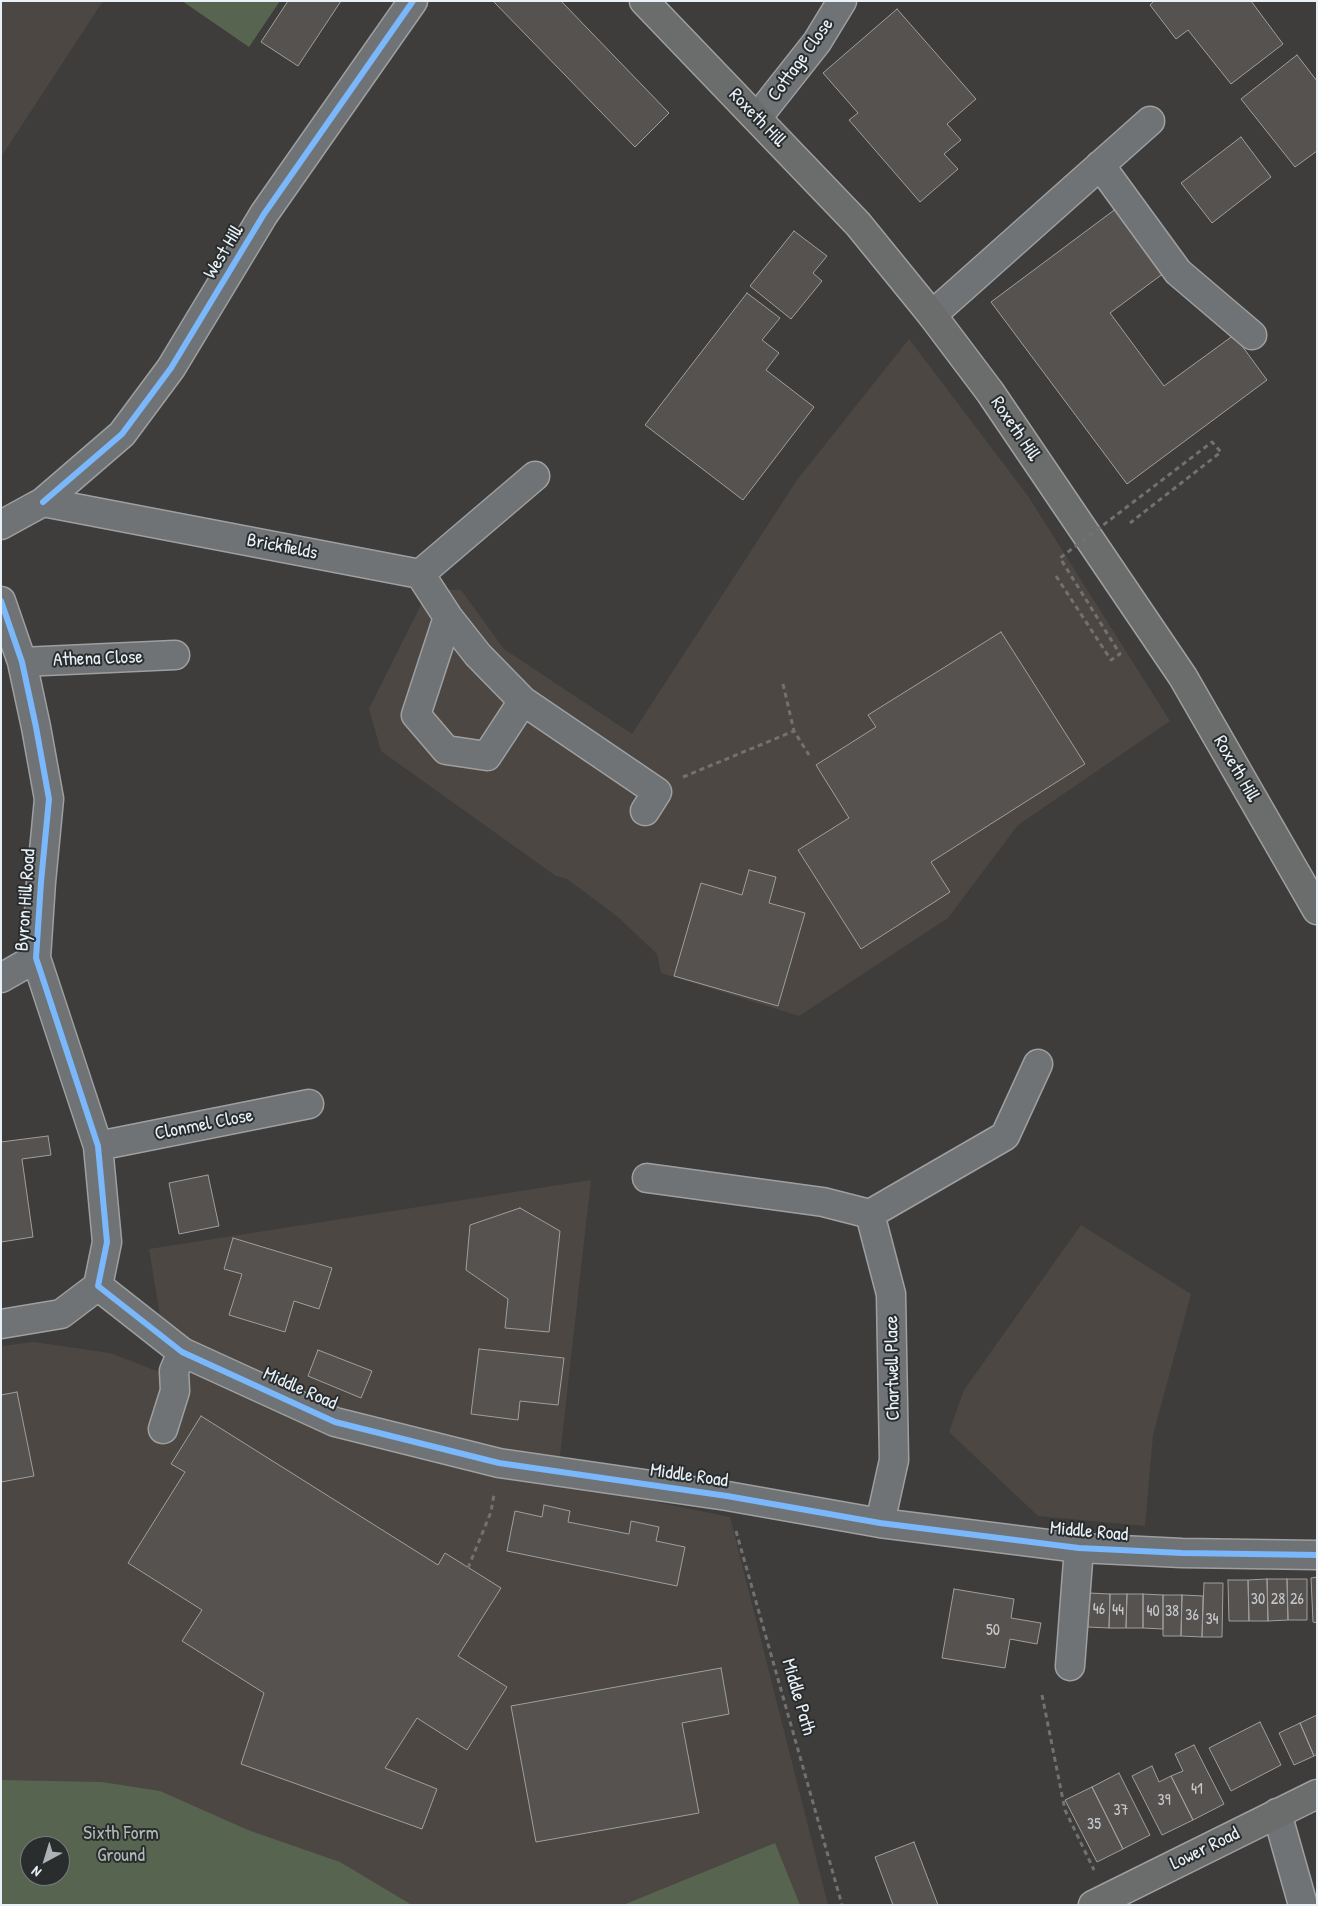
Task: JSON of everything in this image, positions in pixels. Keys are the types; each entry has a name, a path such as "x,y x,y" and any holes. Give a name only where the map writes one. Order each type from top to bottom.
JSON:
{"main road":[{"name":"Roxeth Hill","path":"644,1 858,224 932,315 990,392 1183,677 1317,910"},
{"name":"Lower Road","path":"1100,1901 1317,1794"}],"street":[{"name":"West Hill","path":"43,502 122,434 172,368 264,214 413,1"},
{"name":"Cottage Close","path":"757,118 817,42 842,1"},
{"path":"932,315 1150,121"},
{"path":"1100,165 1178,272 1252,335"},
{"path":"535,476 420,574 448,617 478,655 522,701 657,792 645,811"},
{"path":"1,525 43,502"},
{"name":"Brickfields","path":"43,502 420,574"},
{"name":"Byron Hill Road","path":"1,601 22,662 49,800 36,958 98,1146 107,1242 98,1286"},
{"path":"448,617 416,715 446,750 487,756 522,701"},
{"name":"Athena Close","path":"22,662 175,655"},
{"path":"1,978 36,958"},
{"path":"647,1178 823,1202 870,1214 1005,1136 1038,1064"},
{"name":"Clonmel Close","path":"98,1146 309,1104"},
{"name":"Chartwell Place","path":"870,1214 892,1294 894,1460 880,1523"},
{"path":"1,1324 61,1314 98,1286"},
{"name":"Middle Road","path":"98,1286 182,1352 335,1422 499,1463 727,1496 880,1523 1079,1548 1182,1553 1317,1555"},
{"path":"163,1429 175,1391 174,1371 182,1352"},
{"path":"1070,1666 1079,1548"},
{"path":"1277,1813 1303,1905"}],"path":[{"path":"1056,576 1111,660 1120,654 1060,558 1212,442 1221,452 1130,523"},
{"path":"783,684 794,730 809,755"},
{"path":"678,779 794,730"},
{"path":"468,1568 491,1512 499,1463"},
{"path":"1042,1695 1065,1810 1100,1901"}],"shaded area":[{"path":"1,1 103,1 1,157"},
{"path":"909,339 1028,496 1170,721 1018,825 948,918 799,1016 661,973 657,954 618,917 567,879 556,876 381,751 369,709 429,589 461,590 504,649 632,734 797,480"},
{"path":"591,1180 557,1482 730,1517 828,1905 1,1905 1,1346 34,1342 110,1353 170,1376 149,1249"},
{"path":"1081,1225 1191,1294 1153,1435 1145,1526 1038,1516 949,1432 964,1390"}],"green space":[{"path":"182,1 280,1 249,47"},
{"name":"Sixth Form Ground","path":"1,1780 102,1782 160,1791 248,1830 340,1862 412,1905 1,1905"},
{"path":"775,1843 800,1905 623,1905"}],"building":[{"path":"288,1 341,1 298,66 261,42"},
{"path":"493,1 561,1 669,113 635,147"},
{"path":"1154,1 1251,1 1283,44 1231,84 1188,30 1176,39 1150,5"},
{"path":"897,9 976,99 947,124 961,140 944,154 958,169 920,202 849,120 858,113 823,73"},
{"path":"1297,55 1317,81 1317,151 1295,167 1241,99"},
{"path":"1241,137 1271,177 1212,223 1181,183"},
{"path":"1121,205 1168,270 1110,313 1164,386 1234,335 1267,380 1127,484 991,302"},
{"path":"794,231 827,256 813,273 822,281 791,319 750,286"},
{"path":"747,293 780,318 762,340 779,353 766,370 814,407 743,500 645,425"},
{"path":"1001,632 1085,764 931,862 950,892 861,949 798,850 849,818 816,765 876,727 868,715"},
{"path":"749,870 776,877 769,903 805,913 778,1006 674,976 701,883 742,895"},
{"path":"48,1136 51,1155 22,1159 33,1237 1,1242 1,1142"},
{"path":"208,1175 219,1226 179,1234 169,1183"},
{"path":"520,1208 560,1231 549,1332 505,1328 508,1299 466,1270 470,1225"},
{"path":"233,1238 332,1268 319,1309 294,1301 285,1332 229,1315 242,1274 224,1269"},
{"path":"479,1349 564,1358 558,1405 520,1401 518,1420 471,1414"},
{"path":"318,1350 372,1371 361,1398 308,1376"},
{"path":"17,1392 34,1476 1,1482 1,1395"},
{"path":"201,1416 438,1565 445,1553 501,1588 458,1656 507,1687 467,1750 417,1718 385,1768 437,1789 422,1829 241,1764 264,1693 182,1641 202,1610 128,1563 185,1472 171,1464"},
{"path":"544,1505 570,1511 568,1522 629,1534 631,1521 659,1527 656,1541 685,1547 677,1586 507,1551 515,1511 542,1517"},
{"path":"1317,1577 1317,1623 1313,1622 1311,1578"},
{"path":"1267,1579 1287,1579 1288,1620 1268,1621"},
{"path":"1267,1579 1268,1621 1249,1621 1248,1580"},
{"path":"1287,1579 1307,1579 1307,1620 1288,1620"},
{"path":"1228,1580 1248,1580 1249,1621 1229,1621"},
{"path":"1204,1583 1223,1583 1222,1637 1202,1637"},
{"path":"954,1589 1014,1599 1011,1618 1041,1623 1037,1644 1010,1639 1005,1668 942,1658"},
{"path":"1089,1593 1110,1594 1109,1628 1088,1627"},
{"path":"1110,1594 1127,1594 1126,1628 1109,1628"},
{"path":"1127,1594 1143,1594 1143,1628 1126,1628"},
{"path":"1143,1594 1163,1595 1163,1629 1143,1628"},
{"path":"1163,1595 1182,1595 1181,1636 1163,1636"},
{"path":"1182,1595 1203,1596 1202,1637 1181,1636"},
{"path":"721,1668 729,1714 682,1723 699,1813 536,1842 511,1706"},
{"path":"1317,1715 1317,1754 1314,1756 1300,1723"},
{"path":"1260,1722 1281,1765 1231,1791 1209,1748"},
{"path":"1300,1723 1314,1756 1294,1765 1279,1733"},
{"path":"1194,1745 1224,1804 1193,1820 1171,1776 1183,1771 1175,1754"},
{"path":"1152,1766 1159,1782 1171,1776 1193,1820 1162,1835 1132,1776"},
{"path":"1119,1773 1150,1835 1123,1849 1092,1787"},
{"path":"1092,1787 1123,1849 1097,1862 1065,1800"},
{"path":"914,1842 938,1905 893,1905 875,1857"}],"cycle path":[{"path":"43,502 122,434 171,368 264,214 413,1"},
{"path":"1,601 22,662 49,799 36,958 98,1146 107,1242 98,1286 182,1352 335,1422 499,1463 727,1496 880,1523 1079,1548 1182,1553 1317,1555"}]}
